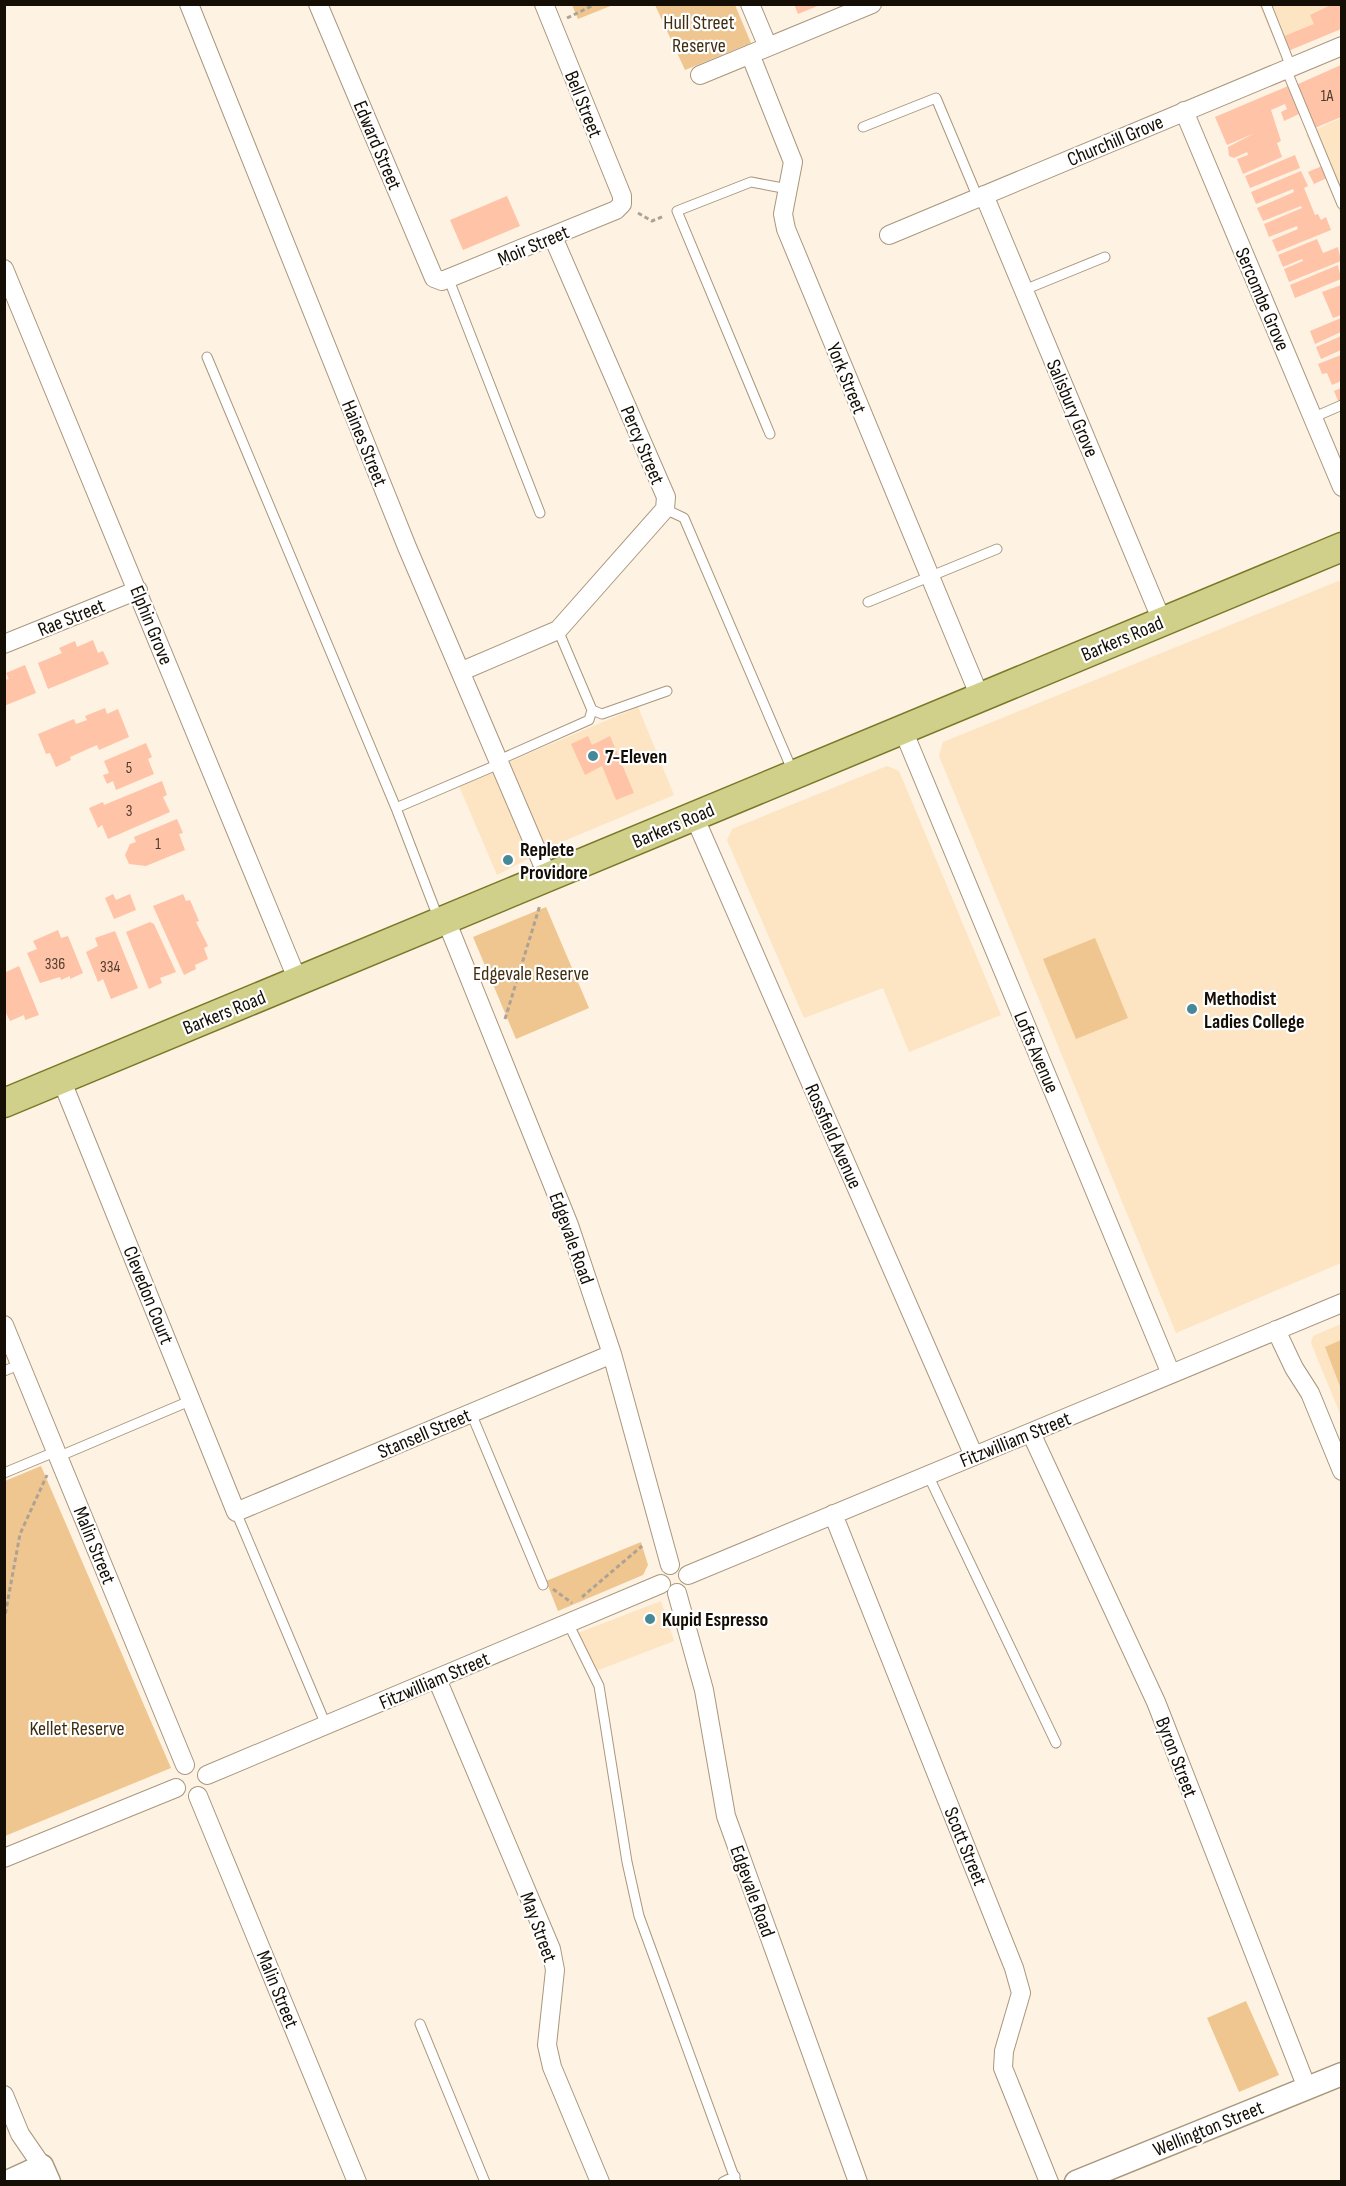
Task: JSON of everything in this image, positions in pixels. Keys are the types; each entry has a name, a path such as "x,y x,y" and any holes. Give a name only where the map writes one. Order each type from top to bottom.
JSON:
{"main road":[{"name":"Barkers Road","path":"4,1103 1341,547"}],"street":[{"name":"Haines Street","path":"189,4 407,547 462,671 548,877"},
{"name":"Edward Street","path":"318,4 434,278 445,281"},
{"name":"Bell Street","path":"544,4 621,196 622,204"},
{"path":"750,4 768,47"},
{"path":"700,75 872,4"},
{"name":"Churchill Grove","path":"889,235 1341,46"},
{"name":"York Street","path":"750,54 793,162 783,214 789,236 980,697"},
{"name":"Sercombe Grove","path":"1184,111 1341,487"},
{"name":"Salisbury Grove","path":"981,196 1024,290 1162,621"},
{"name":"Moir Street","path":"445,281 616,210 622,204"},
{"name":"Percy Street","path":"462,671 558,630 665,509 666,497 553,237"},
{"name":"Elphin Grove","path":"4,269 298,981"},
{"name":"Rae Street","path":"4,644 138,590"},
{"name":"Lofts Avenue","path":"903,730 1171,1374"},
{"name":"Rossfield Avenue","path":"694,816 974,1455"},
{"name":"Edgevale Road","path":"443,921 498,1045 569,1225 612,1354 670,1565"},
{"name":"Clevedon Court","path":"61,1079 236,1512"},
{"name":"Fitzwilliam Street","path":"687,1575 1341,1303"},
{"name":"Malin Street","path":"4,1325 13,1368 58,1454 185,1765"},
{"path":"1283,1328 1304,1365 1310,1393 1341,1471"},
{"name":"Stansell Street","path":"236,1512 612,1354"},
{"name":"Byron Street","path":"1031,1433 1156,1702 1307,2088"},
{"name":"Scott Street","path":"833,1514 1014,1968 1021,1993 1004,2051 1003,2068 1049,2181"},
{"path":"670,1565 680,1566 687,1575 687,1584 669,1588 660,1575 670,1565"},
{"name":"Fitzwilliam Street","path":"207,1775 568,1623 669,1588"},
{"name":"Edgevale Road","path":"669,1588 704,1690 726,1816 858,2181"},
{"name":"May Street","path":"437,1679 550,1949 555,1970 547,2045 552,2067 600,2181"},
{"path":"185,1765 196,1765 207,1775 208,1787 198,1796 187,1797 176,1788 175,1777 185,1765"},
{"path":"4,1858 176,1788"},
{"name":"Malin Street","path":"198,1796 357,2181"},
{"name":"Wellington Street","path":"1076,2181 1341,2074"},
{"path":"4,2095 21,2134 45,2174 7,2181"}],"lane":[{"path":"1266,4 1288,68 1341,204"},
{"path":"863,127 936,98 981,196"},
{"path":"770,434 677,211 753,182 788,189"},
{"path":"1024,290 1105,256"},
{"path":"445,281 540,513"},
{"path":"207,357 443,921"},
{"path":"1312,418 1341,405"},
{"path":"665,509 684,518 794,775"},
{"path":"868,602 997,549"},
{"path":"396,808 589,720 592,710 558,630"},
{"path":"592,710 602,714 667,691"},
{"path":"4,1473 192,1401"},
{"path":"471,1413 543,1585"},
{"path":"928,1475 1056,1743"},
{"path":"236,1512 326,1725"},
{"path":"568,1623 599,1686 627,1862 639,1916 736,2179 723,2181"},
{"path":"420,2024 485,2181"}],"path":[{"path":"551,24 596,4"},
{"path":"622,204 652,221 677,211"},
{"path":"498,1045 548,877"},
{"path":"4,1621 20,1534 58,1454"},
{"path":"543,1585 547,1585 574,1604 642,1546"}],"shaded area":[{"path":"1259,5 1341,5 1341,29 1288,51 1282,57"},
{"path":"1341,118 1341,216 1306,134"},
{"name":"Methodist Ladies College","path":"1341,580 1341,1263 1176,1333 939,756 943,742"},
{"name":"7-Eleven","path":"638,707 674,795 559,843 497,875 459,786"},
{"path":"887,766 899,771 1001,1015 909,1052 883,988 804,1018 727,840 732,829"},
{"path":"1341,1324 1341,1416 1311,1343 1313,1336"},
{"path":"661,1601 674,1641 596,1671 578,1633"}],"green space":[{"name":"Hull Street Reserve","path":"572,5 613,5 578,19"},
{"name":"Hull Street Reserve","path":"655,5 735,5 751,43 685,70"},
{"name":"Edgevale Reserve","path":"546,907 589,1008 516,1039 473,937"},
{"path":"1095,938 1128,1018 1076,1039 1043,959"},
{"path":"1341,1340 1341,1389 1325,1347"},
{"name":"Kellet Reserve","path":"41,1466 171,1768 5,1836 5,1481"},
{"path":"641,1542 648,1565 643,1575 558,1611 546,1581"},
{"path":"1246,2001 1279,2075 1239,2092 1207,2018"}],"building":[{"path":"794,4 820,4 820,5 798,14"},
{"path":"1333,4 1341,4 1341,29 1288,51 1282,37 1314,24 1310,15"},
{"path":"1341,65 1341,117 1315,128 1296,85"},
{"path":"1288,86 1299,114 1284,121 1281,112 1287,109 1285,104 1271,110 1281,141 1277,143 1282,157 1243,174 1237,159 1248,155 1247,152 1234,158 1229,156 1228,147 1255,133 1227,145 1215,117"},
{"path":"1295,155 1300,168 1250,188 1245,176"},
{"path":"1322,166 1327,178 1314,184 1308,172"},
{"path":"1301,171 1308,186 1304,188 1315,215 1318,214 1321,220 1326,217 1331,230 1277,252 1272,240 1298,229 1297,226 1269,237 1264,224 1302,208 1301,206 1263,221 1257,208 1294,192 1293,189 1256,204 1251,192"},
{"path":"507,196 520,226 463,250 450,220"},
{"path":"1317,239 1323,253 1338,247 1341,261 1289,282 1284,269 1303,261 1302,259 1283,267 1278,255"},
{"path":"1338,265 1341,279 1295,298 1290,285"},
{"path":"1341,285 1341,315 1333,318 1322,292"},
{"path":"1341,318 1341,332 1315,344 1310,331"},
{"path":"1341,336 1341,350 1321,359 1316,347"},
{"path":"1341,355 1341,381 1332,385 1327,373 1322,374 1318,364"},
{"path":"1341,388 1341,402 1339,403 1334,391"},
{"path":"93,640 98,653 103,651 109,664 48,689 38,663 62,653 59,648 75,641 77,647"},
{"path":"25,665 36,693 4,706 4,680 9,679 6,673"},
{"path":"105,708 107,714 118,709 129,737 99,750 97,745 70,757 71,760 56,767 50,753 46,754 38,734 74,719 76,724 87,720 85,716"},
{"path":"588,736 592,745 610,736 634,793 616,800 602,766 585,775 571,744"},
{"path":"146,743 152,757 148,759 154,774 116,790 113,781 107,784 103,775 109,773 104,761"},
{"path":"162,781 167,795 163,797 170,812 108,839 102,825 98,828 89,808 103,802 104,805"},
{"path":"177,819 183,833 179,834 185,850 146,866 129,864 125,855 130,844 136,842 134,837"},
{"path":"113,894 116,900 130,894 136,910 114,919 105,898"},
{"path":"183,894 186,901 190,900 199,921 196,922 208,946 204,948 208,959 195,965 196,969 184,975 153,906"},
{"path":"150,922 154,924 176,972 160,978 162,983 149,989 126,932"},
{"path":"58,930 61,938 68,936 83,973 70,979 70,976 61,980 60,977 40,983 27,953 37,949 33,941"},
{"path":"115,931 138,988 111,999 103,979 98,982 86,952 98,946 95,938"},
{"path":"19,966 39,1015 25,1020 24,1015 10,1021 4,1009 4,973"}],"place":[{"name":"7-Eleven","path":"593,756"},
{"name":"Replete Providore","path":"508,860"},
{"name":"Methodist Ladies College","path":"1192,1009"},
{"name":"Kupid Espresso","path":"650,1619"}]}
